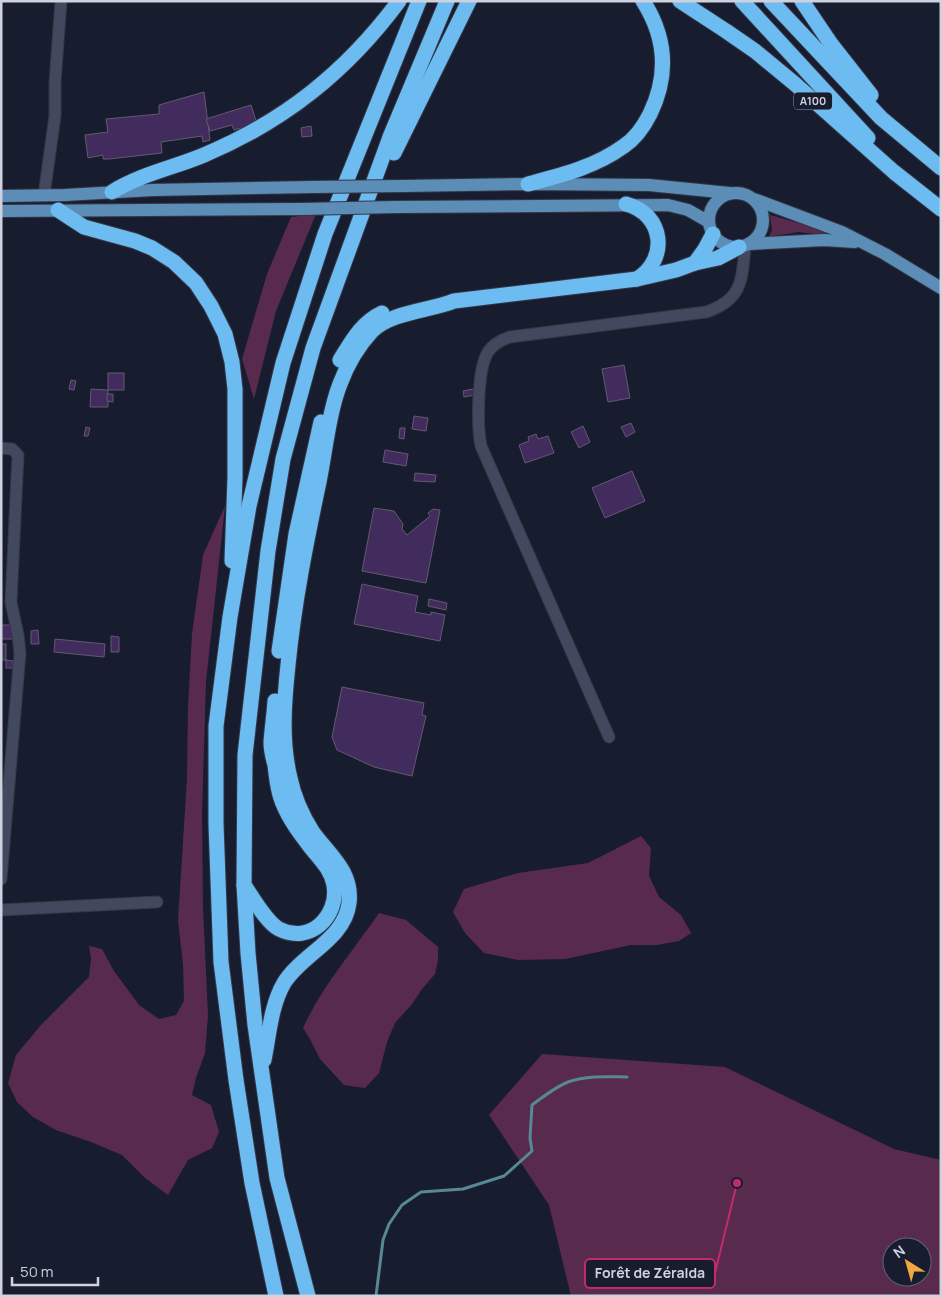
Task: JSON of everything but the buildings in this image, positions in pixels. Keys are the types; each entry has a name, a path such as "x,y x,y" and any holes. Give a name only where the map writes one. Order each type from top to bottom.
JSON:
{"highway":[{"path":"112,192 135,179 203,156 286,113 317,90 361,48 399,1"},
{"path":"276,1296 252,1183 236,1080 221,962 216,824 216,726 230,617 249,506 283,363 325,234 390,68 419,1"},
{"path":"308,1296 277,1178 255,1025 244,885 245,754 268,551 283,458 313,348 375,179 447,1"},
{"path":"375,179 393,155 469,1"},
{"path":"528,184 576,171 610,156 626,146 646,123 656,101 662,79 663,57 659,36 650,12 643,1"},
{"name":"A100","path":"680,1 726,31 795,84 894,172 941,210"},
{"name":"A100","path":"742,1 872,142 941,205"},
{"name":"A100","path":"771,1 881,118 941,168"},
{"path":"802,1 846,64 914,145"},
{"path":"626,204 639,209 650,219 658,238 658,252 652,265 637,279"},
{"path":"58,210 84,227 136,241 152,248 174,262 196,283 212,306 225,334 232,362 235,389 235,478 230,617"},
{"path":"694,263 705,249 711,228"},
{"path":"244,885 274,925 290,933 308,931 319,926 328,917 334,906 335,891 332,876 324,862 306,842 279,792 271,744 283,615 296,534 330,383 336,367 355,336 370,319 382,312 431,299 454,300 637,279 718,258 745,246"},
{"path":"262,1073 272,1017 284,983 306,958 341,926 348,911 349,902 348,883 341,866 314,833 296,799 286,758 284,723 289,651 300,580 336,396 350,363 368,336 378,326 396,316 432,308 454,300"}],"main road":[{"path":"1,196 221,188 528,184 649,185 742,193 842,232 885,254 941,288"},
{"path":"711,228 712,207 716,201 729,193"},
{"path":"745,246 760,235 764,222 762,209 754,199"},
{"path":"1,211 655,204 678,207 699,215 711,228 716,239 727,246 824,240 862,243"}],"street":[{"path":"44,195 55,116 55,82 61,1"},
{"path":"609,737 481,446 478,434 480,373 487,354 494,345 510,337 706,312 720,307 730,300 738,286 742,273 745,246"},
{"path":"1,448 12,449 18,455 11,602 20,653 1,879"},
{"path":"1,910 158,902"}],"shaded area":[{"path":"316,214 276,311 254,399 242,359 267,274 291,217"},
{"path":"770,215 806,225 832,236 798,232 769,237 772,230"},
{"path":"225,506 206,682 202,813 203,909 208,1015 205,1053 192,1095 211,1105 219,1132 212,1148 188,1160 168,1195 145,1178 122,1155 56,1130 33,1117 17,1102 8,1083 16,1055 41,1025 89,977 91,959 89,946 102,949 114,971 139,1005 159,1019 176,1015 184,1001 183,964 178,920 187,778 192,634 203,555"},
{"path":"641,836 651,848 649,876 659,897 681,915 691,933 679,941 657,945 631,945 565,959 518,960 484,953 465,933 453,912 464,889 518,873 588,863"},
{"path":"379,913 406,920 438,947 438,960 435,974 395,1023 387,1042 379,1073 365,1088 344,1085 320,1059 303,1028 319,998"},
{"path":"542,1054 725,1067 894,1149 941,1160 941,1296 571,1296 549,1205 489,1115"}],"waterway":[{"path":"376,1296 383,1240 389,1224 402,1205 421,1192 463,1189 504,1176 532,1151 530,1138 532,1105 549,1092 568,1082 582,1078 627,1077"}],"place":[{"name":"Forêt de Zéralda","path":"737,1183"}]}
